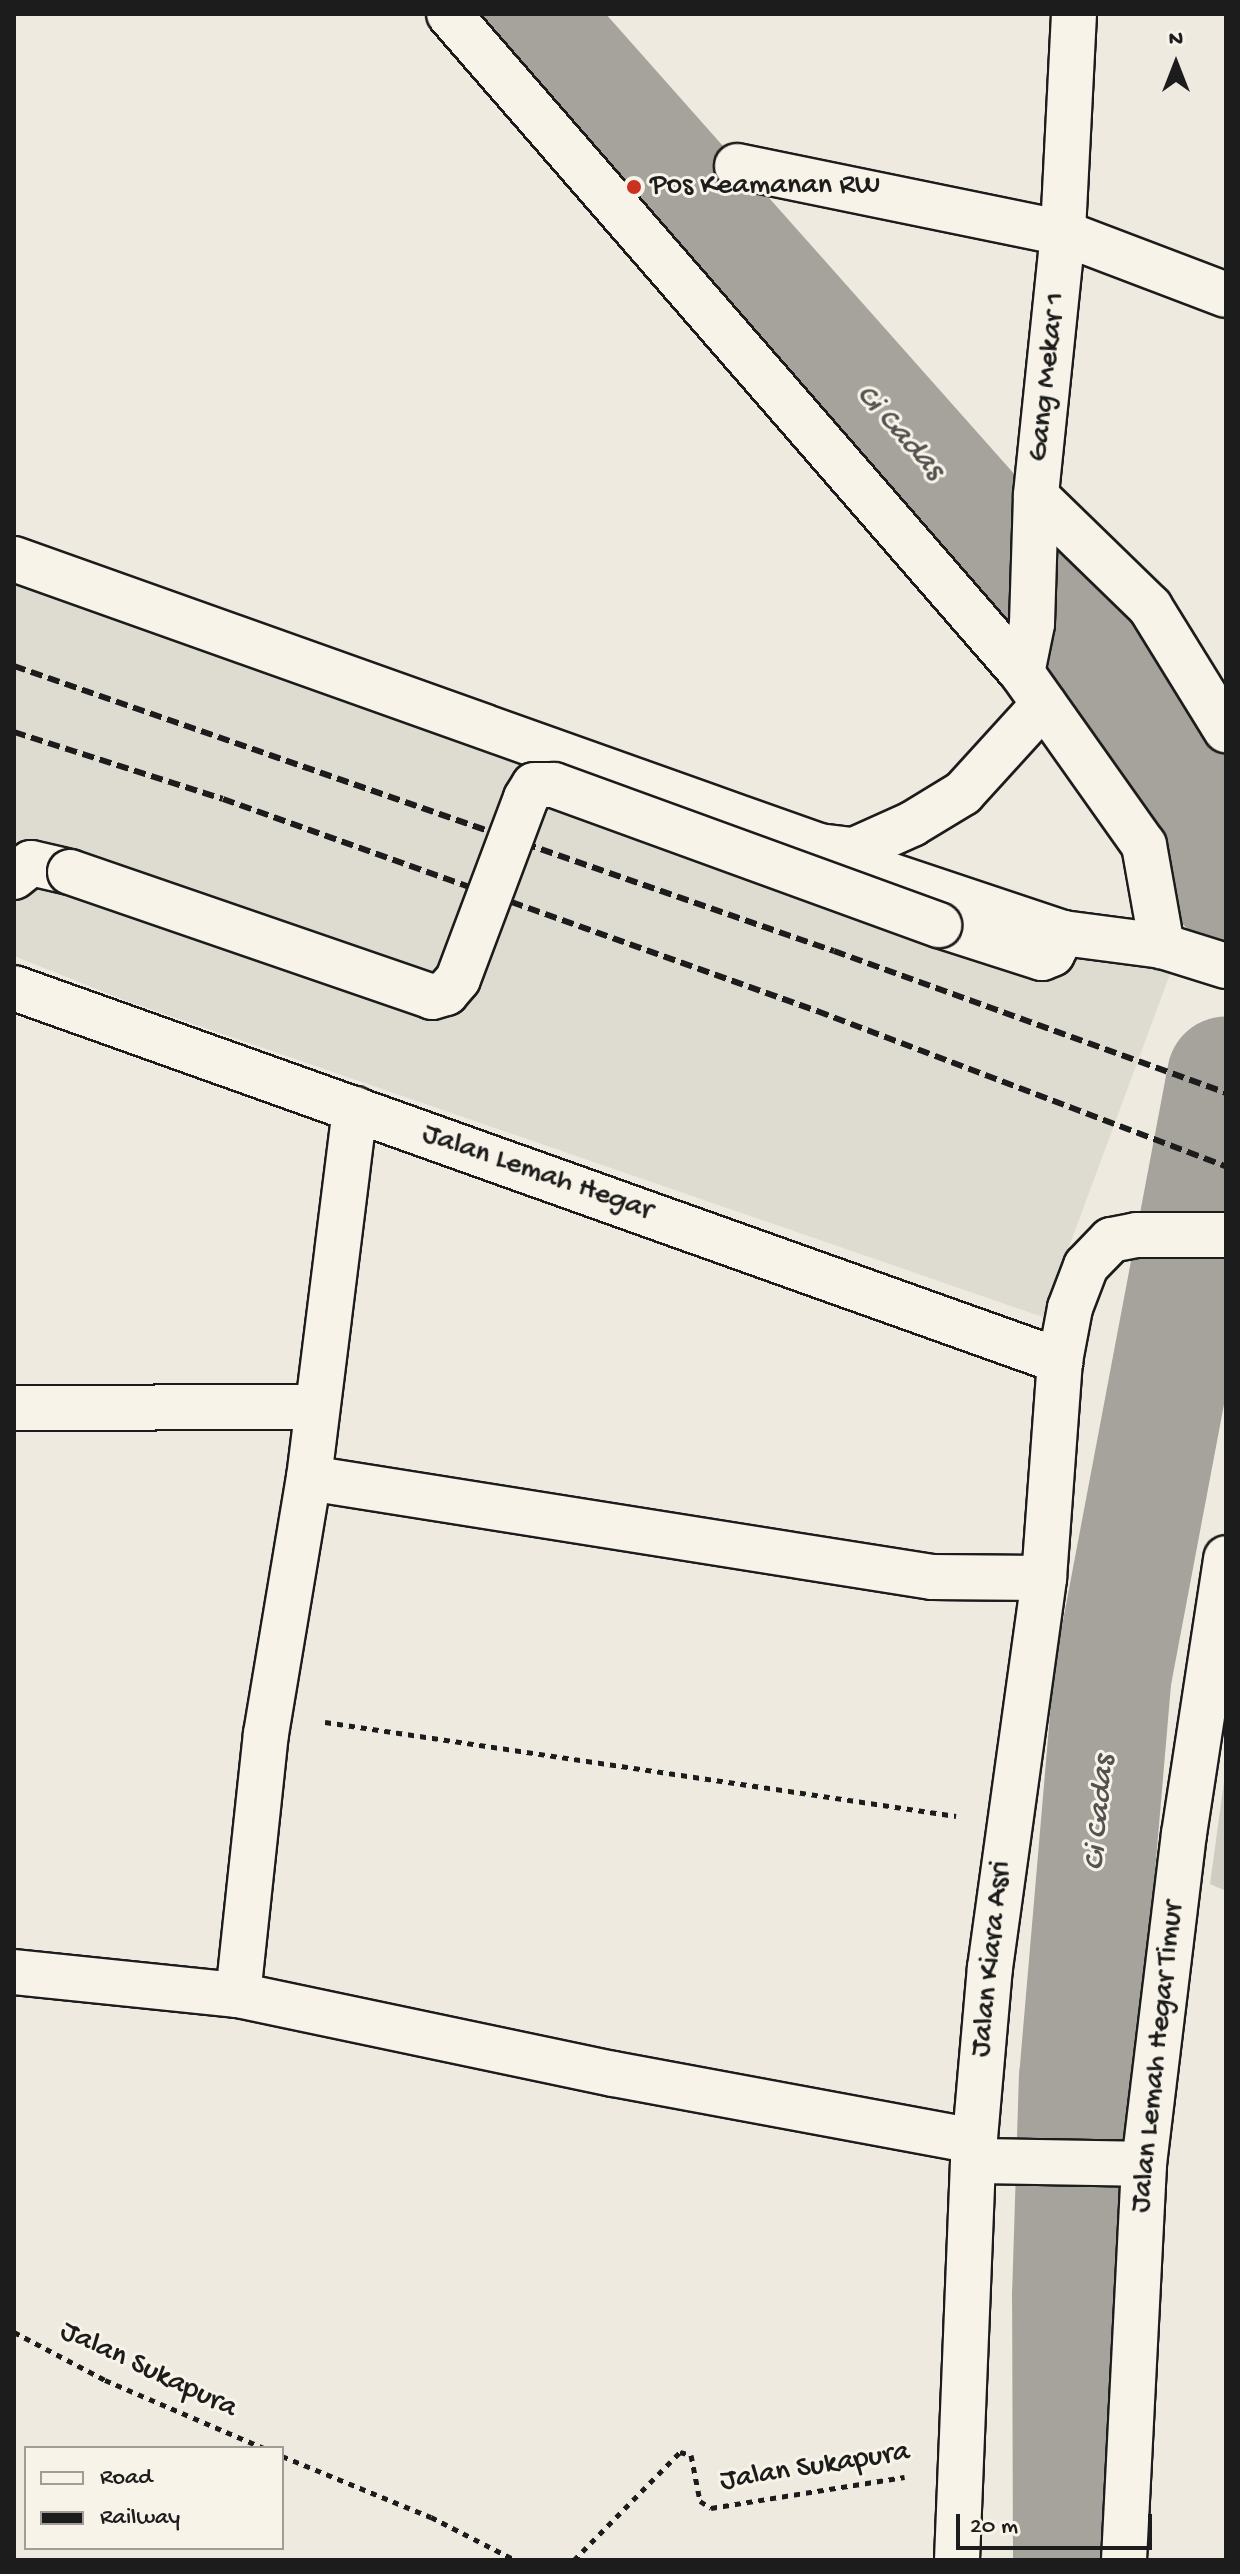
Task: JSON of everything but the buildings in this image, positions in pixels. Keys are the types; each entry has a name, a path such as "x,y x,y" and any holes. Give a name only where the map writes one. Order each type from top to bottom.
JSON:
{"street":[{"path":"449,14 1033,689 1144,845 1162,946"},
{"name":"Gang Mekar 1","path":"1033,689 1036,508 1063,233 1074,14"},
{"path":"737,166 1063,233 1226,295"},
{"path":"1036,508 1083,536 1150,607 1226,730"},
{"path":"14,559 522,743 819,846 854,850 912,824 963,793 1033,689"},
{"path":"14,877 31,863 70,872 432,997 446,993 458,979 526,798 534,785 554,785 939,925 1042,958 1052,954 1063,933"},
{"path":"854,850 869,868 1063,933 1162,946 1217,962"},
{"name":"Jalan Lemah Hegar","path":"14,988 1060,1361"},
{"path":"238,1995 269,1713 309,1478 355,1109"},
{"name":"Jalan Kiara Asri","path":"957,2560 957,2467 974,2151 1009,1824 1044,1578 1060,1361 1070,1308 1086,1266 1111,1240 1136,1235 1226,1235"},
{"path":"14,1408 317,1407"},
{"path":"309,1478 932,1577 1044,1578"},
{"name":"Jalan Lemah Hegar Timur","path":"1124,2560 1137,2164 1226,1558"},
{"path":"14,1972 238,1995 974,2151 1016,2165 1137,2164"}],"path":[{"path":"269,1713 1009,1824"},
{"name":"Jalan Sukapura","path":"14,2332 105,2380 259,2446"},
{"name":"Jalan Sukapura","path":"574,2560 680,2452 691,2455 700,2501 711,2508 957,2467"},
{"path":"284,2457 431,2517 515,2560"}],"shaded area":[{"path":"14,570 492,747 1170,974 1043,1317 124,1000 14,956"},
{"path":"1226,1767 1226,1891 1210,1884"}],"waterway":[{"name":"Ci Cadas","path":"527,14 1118,680 1226,884"},
{"name":"Ci Cadas","path":"1072,2560 1071,2297 1078,2079 1113,1674 1226,1076"}],"railway":[{"path":"14,666 834,951 1226,1093"},
{"path":"14,732 223,799 817,1011 1226,1166"}],"place":[{"name":"Pos Keamanan RW","path":"634,187"}]}
